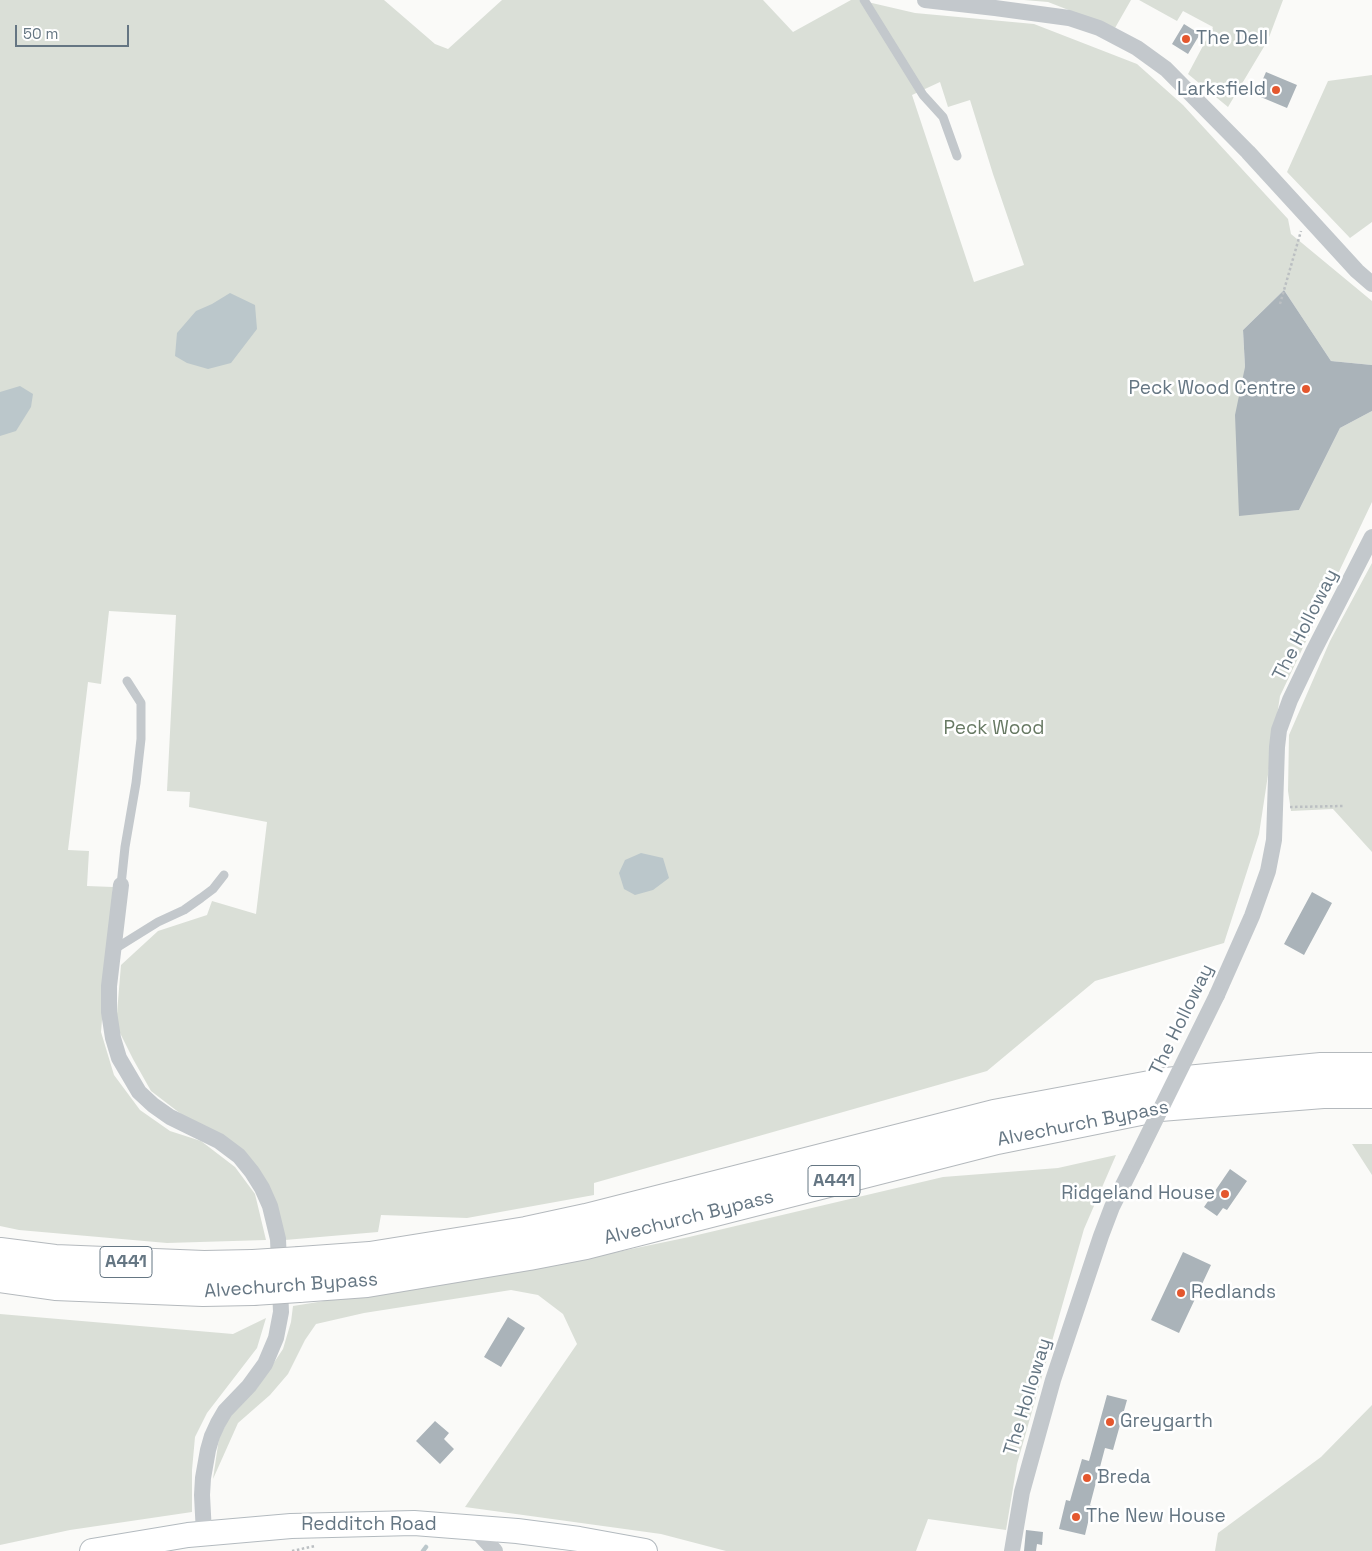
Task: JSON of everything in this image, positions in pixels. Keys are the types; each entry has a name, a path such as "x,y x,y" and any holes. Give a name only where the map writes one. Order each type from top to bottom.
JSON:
{"highway":[{"name":"Alvechurch Bypass","path":"0,1252 56,1259 204,1265 253,1264 370,1256 526,1232 994,1114 1166,1082 1321,1067 1372,1067"},
{"name":"Alvechurch Bypass","path":"0,1278 55,1286 203,1292 253,1291 367,1283 529,1256 577,1246 997,1140 1160,1107 1323,1094 1372,1094"}],"main road":[{"name":"Redditch Road","path":"92,1551 188,1535 291,1526 414,1523 473,1527 579,1539 646,1551"}],"street":[{"path":"925,0 1069,18 1099,28 1136,48 1166,70 1248,152 1357,271 1372,284"},
{"name":"The Holloway","path":"1012,1551 1022,1492 1051,1388 1101,1236 1112,1207 1217,995 1252,916 1268,871 1274,840 1277,747 1280,730 1290,700 1372,537"},
{"path":"121,886 109,986 109,1012 119,1058 139,1092 153,1105 170,1117 219,1141 239,1156 262,1188 270,1206 278,1239 281,1312 276,1338 265,1364 249,1386 226,1411 212,1436 203,1478 204,1534"},
{"path":"473,1527 495,1551"}],"lane":[{"path":"864,0 923,95 943,117 957,156"},
{"path":"121,886 124,847 136,783 141,720 141,703 127,682"},
{"path":"113,950 202,898 213,889 224,875"}],"path":[{"path":"1280,304 1306,215"},
{"path":"1276,803 1291,807 1344,806"}],"green space":[{"name":"Peck Wood","path":"0,0 384,0 435,44 448,49 502,0 763,0 793,32 851,0 859,0 915,13 1034,24 1137,64 1183,105 1288,219 1291,234 1372,301 1372,365 1331,361 1284,290 1243,330 1245,367 1239,515 1299,510 1340,428 1372,411 1372,502 1280,696 1259,834 1224,943 1095,981 987,1071 594,1183 594,1195 467,1218 381,1215 378,1232 285,1240 262,1176 151,1091 116,1025 121,965 158,931 207,915 212,901 256,914 267,822 189,807 190,792 167,791 176,615 109,611 101,684 88,682 68,850 89,851 87,886 113,887 101,1032 114,1075 140,1110 170,1131 201,1141 235,1167 255,1194 266,1240 167,1243 19,1230 0,1226","holes":["940,82 948,107 970,100 1024,265 974,282 912,95"]},
{"path":"1024,0 1131,0 1115,28 1048,2"},
{"path":"1139,0 1283,0 1268,40 1228,107 1188,74 1213,27 1183,11 1177,21"},
{"path":"1372,75 1372,222 1350,238 1287,172 1328,81"},
{"path":"1372,563 1372,852 1333,809 1291,811 1288,791 1289,735 1330,641"},
{"path":"1352,1144 1372,1144 1372,1175"},
{"path":"1116,1155 1084,1229 1017,1464 1006,1530 928,1519 916,1551 726,1551 661,1534 465,1507 577,1344 563,1314 538,1295 511,1290 364,1313 316,1324 305,1340 288,1374 270,1395 238,1423 213,1479 219,1438 230,1416 257,1388 283,1349 291,1322 293,1306 574,1261 689,1237 943,1177 1058,1168"},
{"path":"0,1314 233,1334 266,1318 257,1348 207,1413 195,1437 192,1470 192,1512 70,1530 0,1545"},
{"path":"1372,1405 1372,1551 1215,1551 1218,1533 1321,1457"}],"shaded area":[{"path":"230,293 255,305 257,329 231,363 208,369 187,363 175,356 177,333 196,311"},
{"path":"20,386 33,394 31,407 16,431 0,436 0,392"},
{"path":"641,853 663,858 669,878 653,890 635,895 624,889 619,873 625,860"}],"building":[{"name":"The Dell","path":"1184,24 1200,34 1188,54 1172,44"},
{"name":"Larksfield","path":"1266,72 1297,85 1287,108 1256,95"},
{"name":"Peck Wood Centre","path":"1284,290 1331,361 1372,365 1372,411 1340,428 1299,510 1239,516 1235,415 1245,367 1243,330"},
{"path":"1312,892 1332,903 1304,955 1284,944"},
{"name":"Ridgeland House","path":"1230,1169 1247,1181 1227,1210 1223,1208 1217,1216 1204,1207"},
{"name":"Redlands","path":"1183,1252 1211,1265 1179,1333 1151,1320"},
{"path":"508,1317 525,1328 501,1367 484,1357"},
{"path":"1107,1395 1127,1400 1113,1450 1105,1448 1090,1505 1092,1506 1085,1535 1059,1529 1066,1500 1070,1501 1082,1459 1089,1461"},
{"path":"435,1421 449,1433 444,1439 454,1449 440,1464 416,1441"},
{"path":"1026,1530 1043,1532 1042,1545 1037,1544 1036,1551 1024,1551"}],"waterway":[{"path":"423,1551 426,1547"}],"place":[{"name":"The Dell","path":"1186,39"},
{"name":"Larksfield","path":"1276,90"},
{"name":"Peck Wood Centre","path":"1306,389"},
{"name":"Ridgeland House","path":"1225,1194"},
{"name":"Redlands","path":"1181,1293"},
{"name":"Greygarth","path":"1110,1422"},
{"name":"Breda","path":"1087,1478"},
{"name":"The New House","path":"1076,1517"}]}
